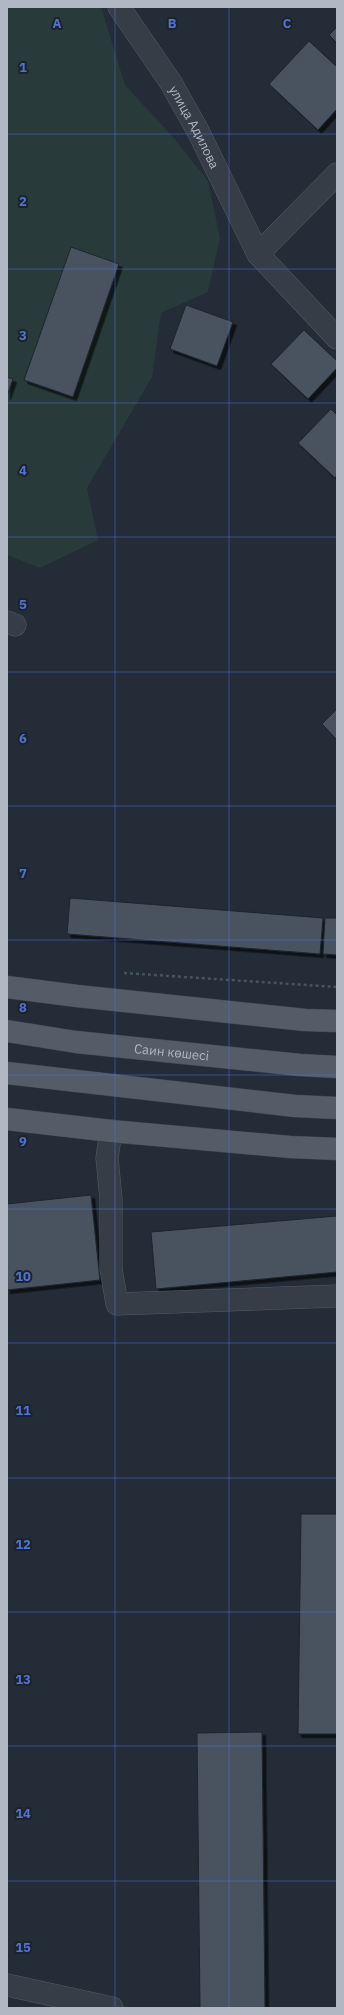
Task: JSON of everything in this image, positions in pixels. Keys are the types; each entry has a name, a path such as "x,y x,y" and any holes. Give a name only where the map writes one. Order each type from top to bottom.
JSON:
{"main road":[{"path":"7,987 306,1020 337,1021"},
{"name":"Саин көшесі","path":"7,1032 76,1042 300,1065 337,1067"},
{"path":"7,1073 294,1106 337,1108"},
{"path":"7,1119 111,1131 290,1147 337,1149"}],"street":[{"name":"улица Адилова","path":"119,7 171,83 198,131 258,254 337,338"},
{"path":"258,254 337,174"},
{"path":"111,1131 107,1158 111,1199 111,1269 117,1304 337,1296"},
{"path":"7,1985 112,2008"}],"path":[{"path":"117,973 337,987"}],"shaded area":[{"path":"7,7 101,7 125,85 173,137 208,181 220,238 208,292 161,313 152,377 87,488 98,540 40,568 7,555"}],"building":[{"path":"337,27 337,43 329,35"},
{"path":"309,41 337,67 337,109 318,130 269,84"},
{"path":"71,247 119,264 73,397 24,380"},
{"path":"186,305 233,322 217,366 170,349"},
{"path":"304,330 337,361 337,368 308,399 271,364"},
{"path":"7,377 13,379 7,396"},
{"path":"331,409 337,415 337,475 335,478 298,443"},
{"path":"337,709 337,740 322,724"},
{"path":"70,898 323,918 320,954 67,934"},
{"path":"325,918 337,918 337,955 323,954"},
{"path":"91,1195 100,1280 7,1290 7,1204"},
{"path":"337,1216 337,1272 156,1289 151,1232"},
{"path":"301,1514 337,1514 337,1734 298,1734"},
{"path":"262,1732 265,2008 200,2008 197,1733"}]}
